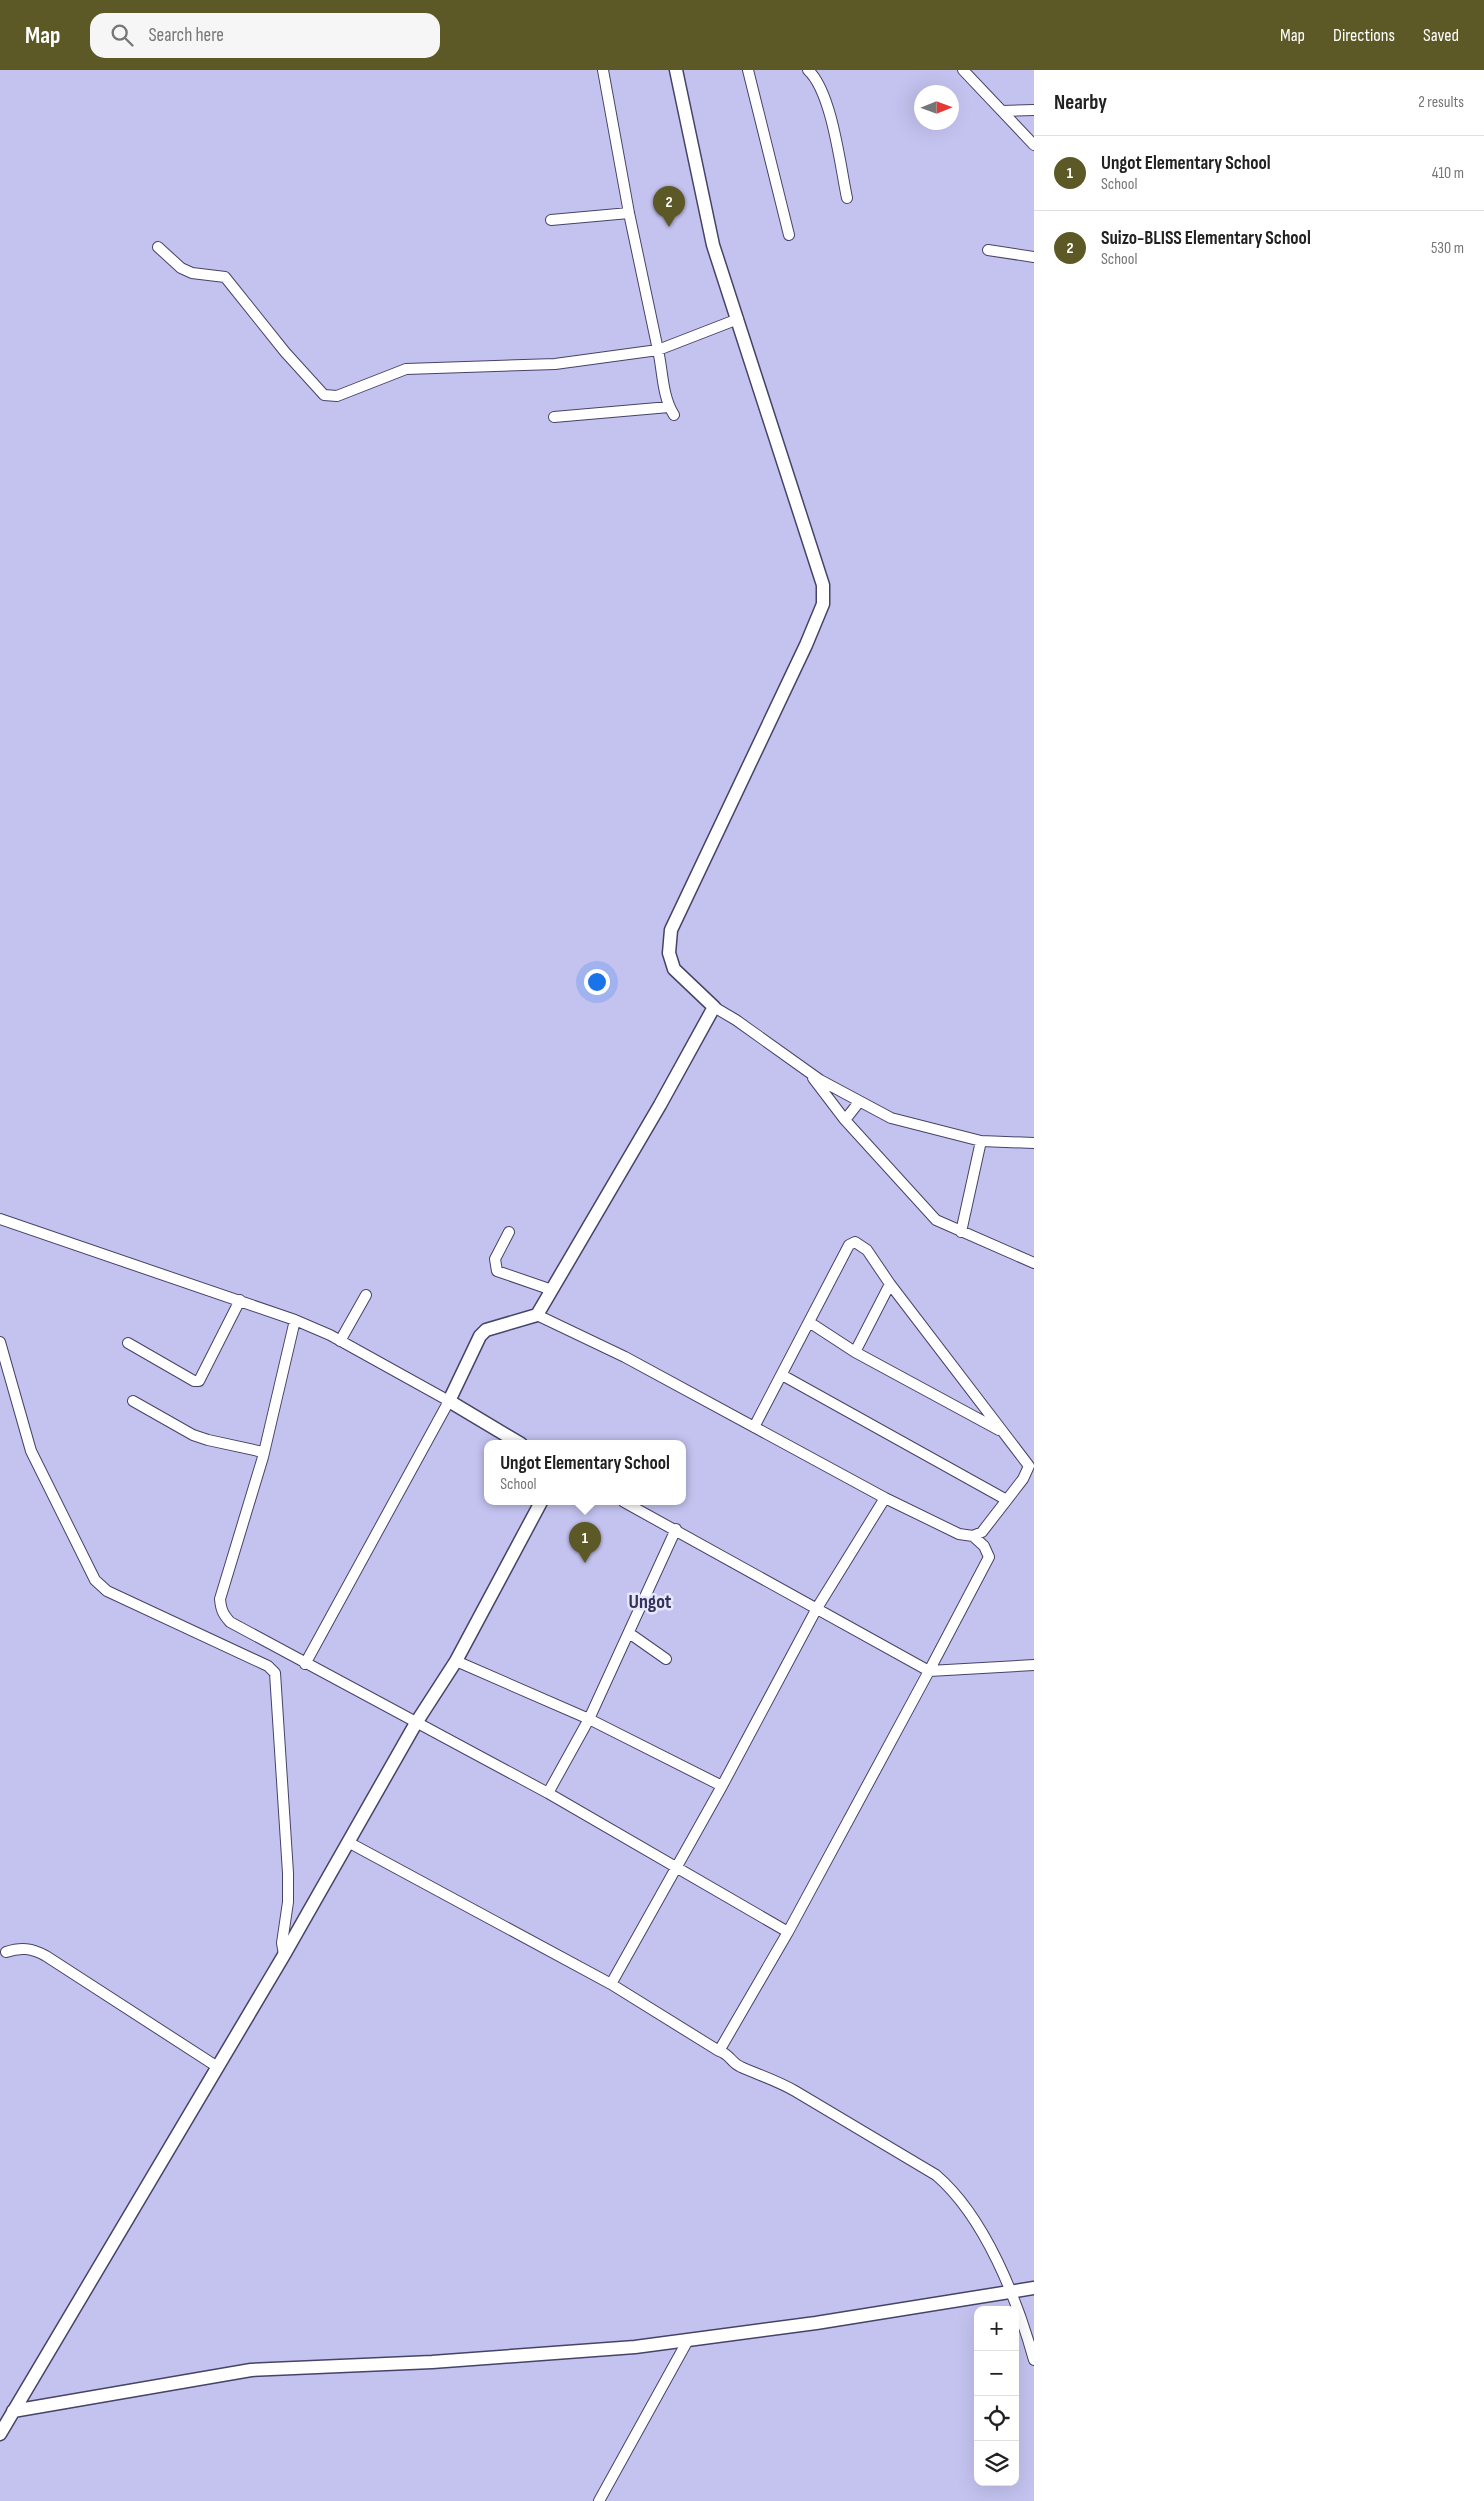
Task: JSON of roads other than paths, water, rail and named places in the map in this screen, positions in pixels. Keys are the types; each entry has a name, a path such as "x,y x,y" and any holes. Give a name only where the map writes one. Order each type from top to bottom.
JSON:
{"street":[{"path":"554,417 671,411 628,213 603,70"},
{"path":"676,70 706,214 719,263 823,585 824,595 823,604 806,645 671,930 669,953 674,969 714,1007 736,1020 806,1070 859,1102 891,1118 981,1141 1034,1143"},
{"path":"748,70 789,235"},
{"path":"808,70 824,93 848,198"},
{"path":"963,70 1034,145"},
{"path":"1002,111 1034,110"},
{"path":"551,220 628,213"},
{"path":"158,247 182,268 192,273 226,277 320,393 328,396 337,396 406,369 555,364 658,350 738,319"},
{"path":"988,250 1034,257"},
{"path":"537,1315 660,1106 714,1007"},
{"path":"806,1070 846,1120 936,1220 1034,1264"},
{"path":"846,1120 859,1102"},
{"path":"961,1232 981,1141"},
{"path":"0,1220 240,1300 294,1320 340,1341 449,1401 514,1440"},
{"path":"509,1232 495,1259 497,1271 552,1290"},
{"path":"305,1664 449,1401 480,1336 486,1330 537,1315 625,1357 754,1428 885,1498 960,1534 973,1536 982,1532 1005,1499 1032,1466 1002,1432 861,1243 856,1242 849,1244 754,1428"},
{"path":"855,1352 890,1284"},
{"path":"340,1341 366,1295"},
{"path":"128,1343 194,1381 199,1381 240,1300"},
{"path":"294,1320 263,1452 220,1599 222,1613 230,1622 548,1793 675,1869 788,1932"},
{"path":"809,1322 855,1352 1002,1432"},
{"path":"0,1342 31,1451 95,1580 107,1592 268,1666 275,1673 288,1873 288,1902 282,1943 284,1955"},
{"path":"782,1375 1005,1499"},
{"path":"133,1401 193,1435 263,1452"},
{"path":"611,1984 722,1786 817,1608 885,1498"},
{"path":"0,2434 216,2066 284,1955 416,1723 456,1661 539,1505"},
{"path":"630,1505 929,1671 1034,1665"},
{"path":"548,1793 589,1719 676,1529"},
{"path":"719,2051 788,1932 989,1557 984,1546 973,1536"},
{"path":"629,1633 666,1659"},
{"path":"456,1661 589,1719 722,1786"},
{"path":"348,1842 611,1984 719,2051 728,2054 739,2066 774,2079 936,2175 956,2193 966,2208 1020,2313 1034,2360"},
{"path":"6,1952 21,1948 35,1950 216,2066"},
{"path":"13,2411 251,2370 442,2361 635,2347 816,2323 1034,2288"},
{"path":"599,2501 688,2340"}],"place":[{"name":"Suizo-BLISS Elementary School","path":"669,227"},
{"name":"Ungot Elementary School","path":"585,1563"}],"district":[{"name":"Ungot","path":"650,1602"}]}
